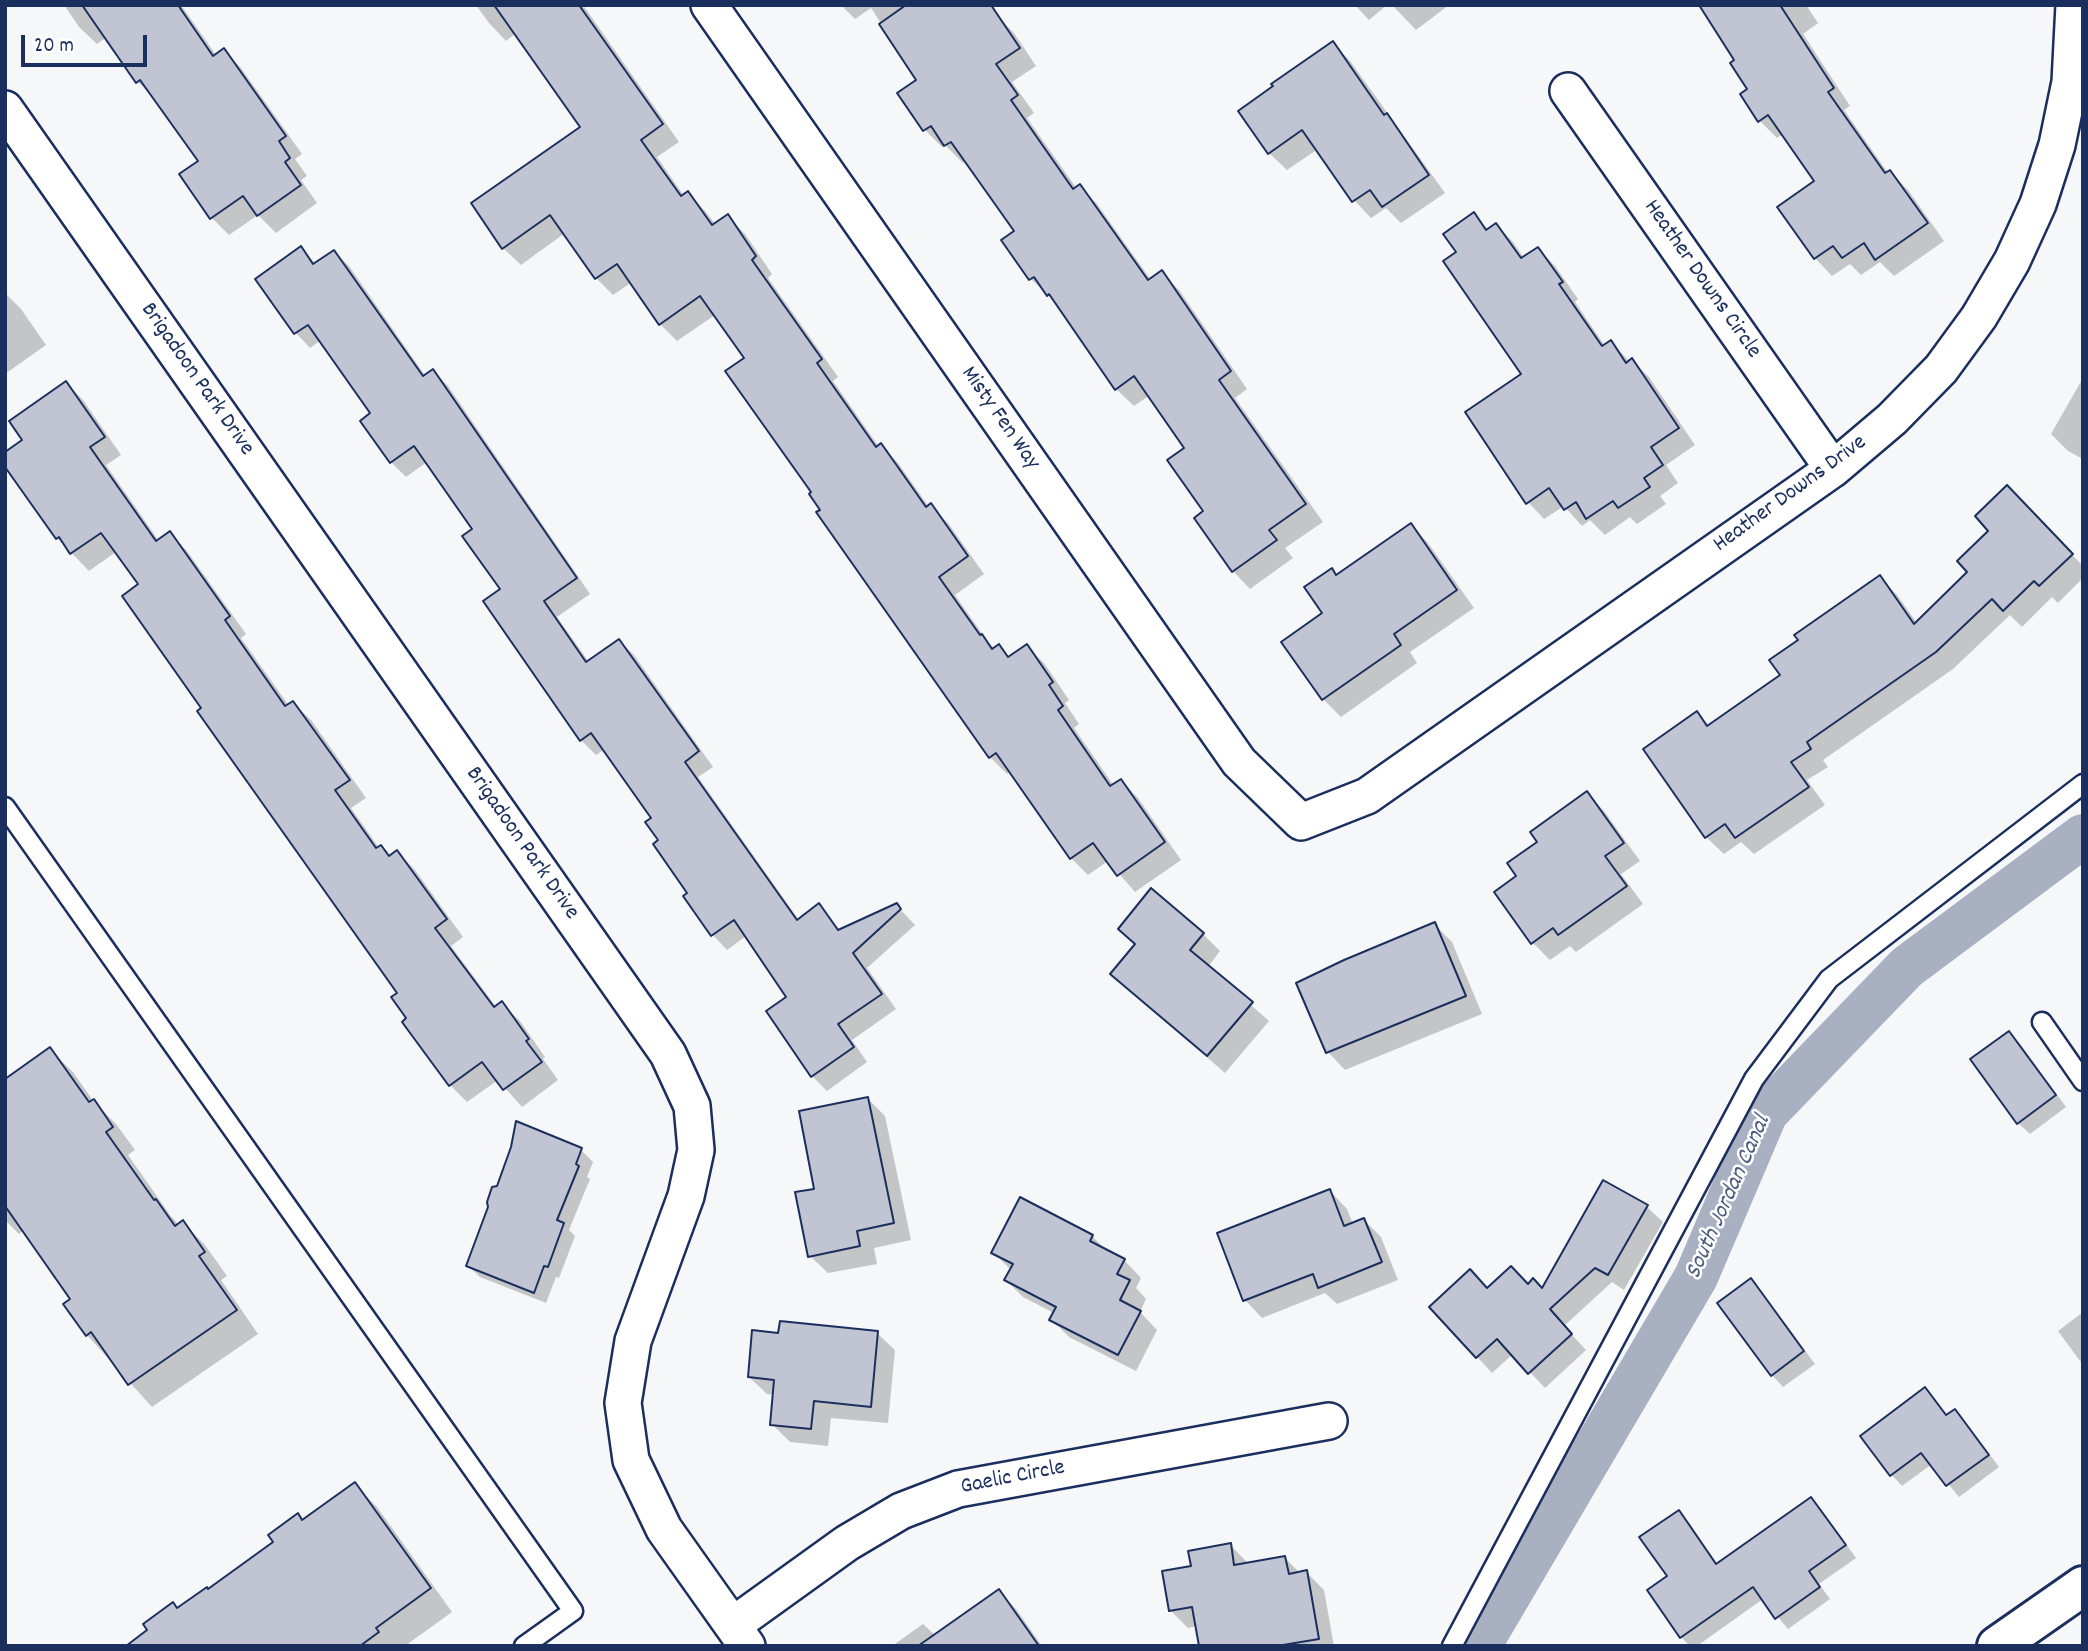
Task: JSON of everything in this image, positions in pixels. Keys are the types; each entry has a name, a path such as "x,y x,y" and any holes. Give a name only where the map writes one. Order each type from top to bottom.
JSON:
{"main road":[{"path":"1997,1646 2083,1586"}],"street":[{"name":"Misty Fen Way","path":"709,5 1239,762 1301,822"},
{"name":"Heather Downs Drive","path":"1301,822 1367,796 1833,469 1892,419 1941,369 1979,317 2012,261 2038,204 2057,145 2070,82 2074,5"},
{"name":"Heather Downs Circle","path":"1569,91 1833,469"},
{"name":"Brigadoon Park Drive","path":"5,109 668,1054 692,1106 696,1150 686,1196 633,1341 623,1403 631,1460 664,1529 740,1635"},
{"name":"Gaelic Circle","path":"740,1635 847,1542 901,1511 958,1489 1329,1420"}],"lane":[{"path":"1452,1646 1754,1079 1829,979 2083,784"},
{"path":"5,807 573,1611 524,1646"},
{"path":"2042,1022 2083,1081"}],"building":[{"path":"82,5 178,5 213,56 224,48 286,136 279,141 290,158 285,162 301,185 257,216 243,196 210,219 179,174 198,161 140,80 136,83"},
{"path":"494,5 579,5 663,124 641,140 681,196 688,191 712,225 728,214 756,256 752,260 822,359 817,363 876,447 881,443 926,507 931,503 968,556 939,577 992,649 999,644 1008,657 1027,644 1053,682 1049,685 1063,706 1058,710 1110,786 1121,779 1165,842 1117,876 1093,843 1070,859 996,753 989,758 816,512 820,510 809,494 811,492 725,371 744,358 700,296 659,325 617,264 595,279 550,215 502,249 471,203 580,127"},
{"path":"906,5 991,5 1020,48 996,64 1018,95 1011,100 1073,189 1080,184 1148,280 1162,270 1231,371 1219,380 1306,504 1269,530 1277,540 1232,572 1194,518 1203,511 1167,460 1184,448 1134,376 1115,390 1049,294 1047,296 1034,277 1029,280 1001,240 1014,231 951,142 944,146 931,126 923,131 897,93 916,80 879,24"},
{"path":"1699,5 1780,5 1834,88 1828,92 1885,173 1890,170 1928,223 1875,260 1864,243 1842,258 1833,246 1814,259 1777,207 1814,181 1768,115 1758,122 1740,94 1747,89 1730,63 1734,60"},
{"path":"1333,41 1429,175 1382,207 1370,190 1352,202 1302,130 1268,154 1238,111 1273,86 1271,84"},
{"path":"1474,212 1486,230 1496,223 1521,258 1538,247 1563,282 1559,284 1602,346 1611,340 1626,363 1632,358 1679,428 1651,447 1663,465 1644,478 1650,487 1618,508 1613,501 1586,519 1576,502 1564,510 1549,488 1526,504 1465,412 1521,374 1443,261 1456,252 1443,234"},
{"path":"301,246 313,264 334,250 423,376 433,369 577,578 544,601 586,662 619,639 699,751 685,762 797,920 819,903 838,930 897,903 901,909 853,953 882,994 838,1024 854,1047 811,1077 766,1011 786,997 734,920 711,936 683,896 687,893 653,844 658,840 645,822 651,818 591,733 580,741 483,601 500,589 462,536 472,529 414,446 390,463 360,421 370,413 308,325 294,334 255,279"},
{"path":"66,381 105,437 90,447 156,541 170,531 230,616 225,620 285,706 293,701 350,780 335,790 376,848 381,845 389,856 397,850 447,919 435,928 494,1007 502,1001 529,1039 526,1041 542,1062 503,1090 482,1062 449,1086 402,1022 406,1018 391,997 397,993 197,711 201,708 122,596 138,584 101,533 70,554 59,537 56,539 5,467 5,452 22,440 9,421"},
{"path":"2007,485 2073,554 2039,586 2034,581 2003,611 1992,599 1936,652 1807,742 1811,749 1791,762 1809,787 1735,838 1725,824 1705,838 1643,749 1697,711 1707,726 1780,675 1769,660 1798,640 1794,635 1880,575 1914,624 1967,572 1957,561 1988,531 1975,516"},
{"path":"1411,523 1457,590 1394,634 1401,645 1322,700 1281,642 1322,613 1304,587 1332,568 1336,575"},
{"path":"1587,791 1624,843 1605,856 1627,886 1558,935 1553,928 1531,944 1494,892 1516,876 1507,863 1537,842 1530,832"},
{"path":"1151,888 1204,933 1190,950 1253,1002 1207,1056 1110,974 1135,944 1118,929"},
{"path":"1435,922 1466,996 1326,1053 1296,983"},
{"path":"2009,1031 2056,1095 2017,1124 1970,1059"},
{"path":"50,1047 89,1102 94,1099 113,1127 106,1132 154,1200 156,1199 175,1226 183,1220 205,1252 199,1256 237,1310 128,1385 91,1332 86,1336 63,1304 70,1299 5,1206 5,1079"},
{"path":"868,1097 894,1223 857,1231 860,1246 808,1257 795,1192 814,1189 799,1111"},
{"path":"516,1121 582,1148 576,1164 579,1166 557,1220 564,1223 548,1267 544,1266 534,1293 466,1266 488,1207 492,1187 497,1186 511,1147"},
{"path":"1603,1180 1648,1205 1608,1275 1595,1268 1550,1309 1572,1334 1528,1374 1497,1339 1476,1358 1429,1307 1470,1269 1487,1288 1511,1266 1528,1284 1533,1278 1542,1288"},
{"path":"1330,1189 1344,1226 1364,1218 1382,1262 1318,1288 1313,1274 1243,1301 1217,1233"},
{"path":"1020,1197 1093,1235 1090,1241 1125,1259 1117,1274 1130,1280 1120,1300 1141,1311 1118,1355 1049,1320 1056,1307 1004,1280 1013,1264 991,1253"},
{"path":"1751,1278 1804,1351 1771,1376 1717,1303"},
{"path":"780,1321 878,1331 871,1407 814,1401 811,1429 770,1425 774,1380 748,1377 752,1330 778,1333"},
{"path":"1925,1387 1946,1415 1955,1409 1989,1455 1946,1486 1921,1453 1890,1476 1860,1436"},
{"path":"355,1482 431,1588 376,1628 379,1632 360,1646 126,1646 147,1630 143,1624 173,1602 177,1608 207,1587 208,1589 273,1542 268,1535 298,1513 302,1520"},
{"path":"1811,1497 1846,1545 1809,1571 1820,1587 1775,1619 1753,1587 1680,1638 1647,1590 1667,1576 1639,1537 1679,1510 1716,1564"},
{"path":"1231,1543 1234,1565 1285,1556 1289,1574 1307,1570 1319,1639 1277,1646 1199,1646 1192,1607 1169,1611 1162,1571 1191,1566 1188,1551"},
{"path":"999,1589 1039,1646 918,1646"}],"waterway":[{"name":"South Jordan Canal","path":"1479,1646 1696,1277 1766,1113 1907,967 2083,836"}]}
